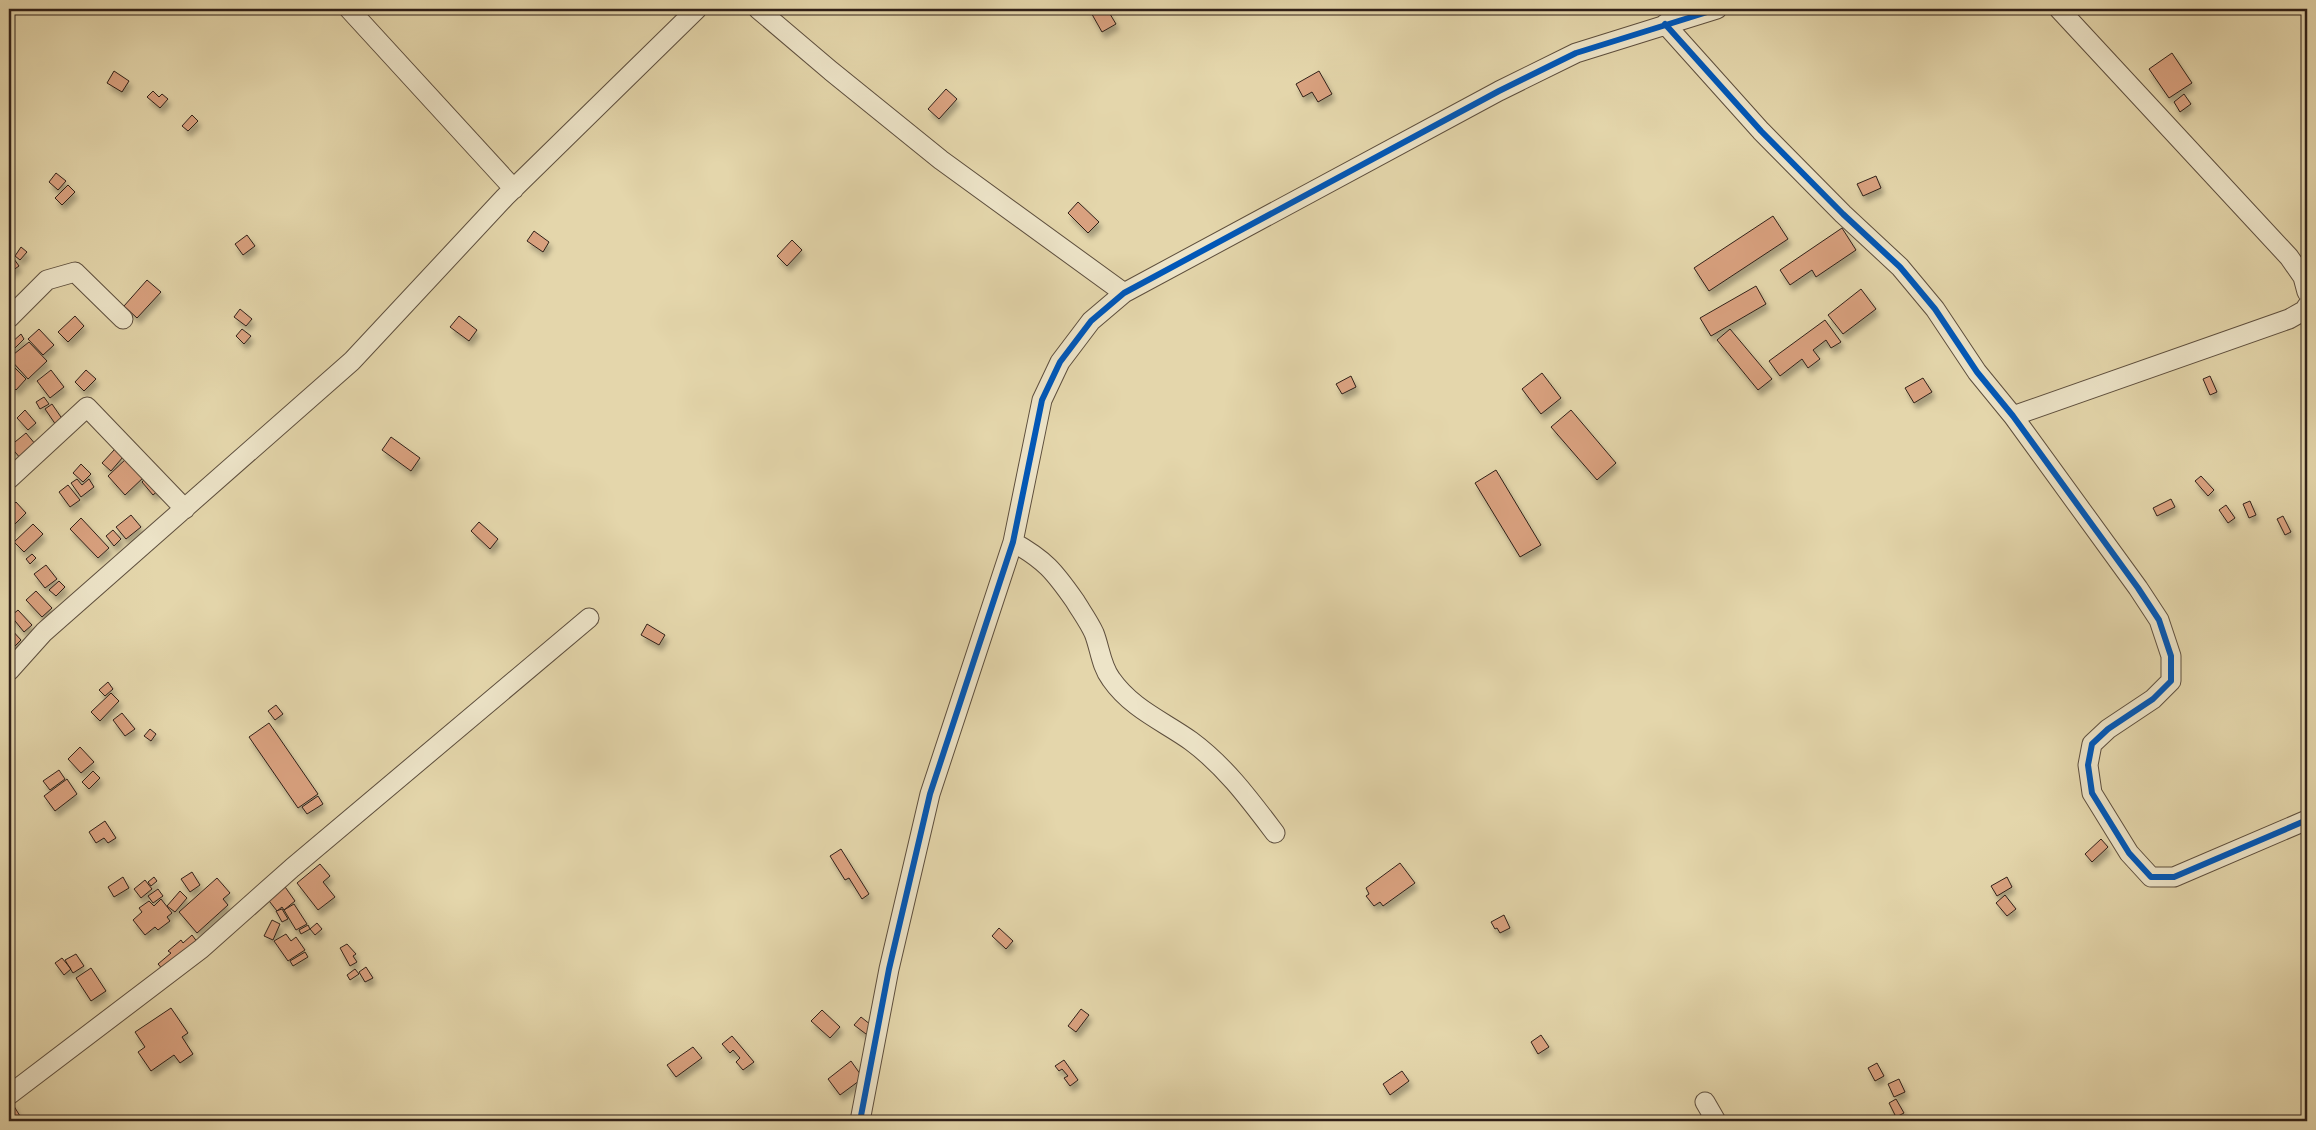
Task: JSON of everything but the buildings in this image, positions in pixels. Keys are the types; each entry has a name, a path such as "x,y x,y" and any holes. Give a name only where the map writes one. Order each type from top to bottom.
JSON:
{"street":[{"path":"349,9 514,189"},
{"path":"9,671 44,632 352,361 514,189 697,9"},
{"path":"758,9 941,160 1124,293"},
{"path":"860,1121 889,970 930,794 1013,542 1042,400 1060,362 1091,321 1124,293 1432,127 1576,53 1717,9"},
{"path":"2059,9 2289,257 2303,277 2307,292"},
{"path":"1665,24 1761,131 1843,214 1900,268 1935,309 1978,372 2013,416 2138,588 2159,620 2167,638 2171,656 2171,681 2153,698 2108,729 2092,744 2088,766 2092,793 2128,853 2151,876 2174,877 2307,820"},
{"path":"9,318 47,280 75,272 123,319"},
{"path":"2013,416 2289,319 2305,310 2307,306"},
{"path":"9,479 87,407 185,509"},
{"path":"1013,542 1034,553 1056,572 1093,632 1110,679 1143,712 1191,741 1218,763 1244,791 1275,833"},
{"path":"9,1095 200,950 292,868 589,618"},
{"path":"1705,1102 1716,1121"}],"cycle path":[{"path":"860,1121 889,969 930,794 1013,542 1042,400 1060,362 1091,321 1124,293 1499,91 1576,53 1717,9"},
{"path":"1665,24 1761,131 1843,214 1900,267 1935,309 1977,372 2013,416 2138,588 2159,620 2171,656 2171,681 2153,699 2108,729 2092,744 2088,765 2092,793 2129,853 2151,877 2174,877 2307,820"}]}
